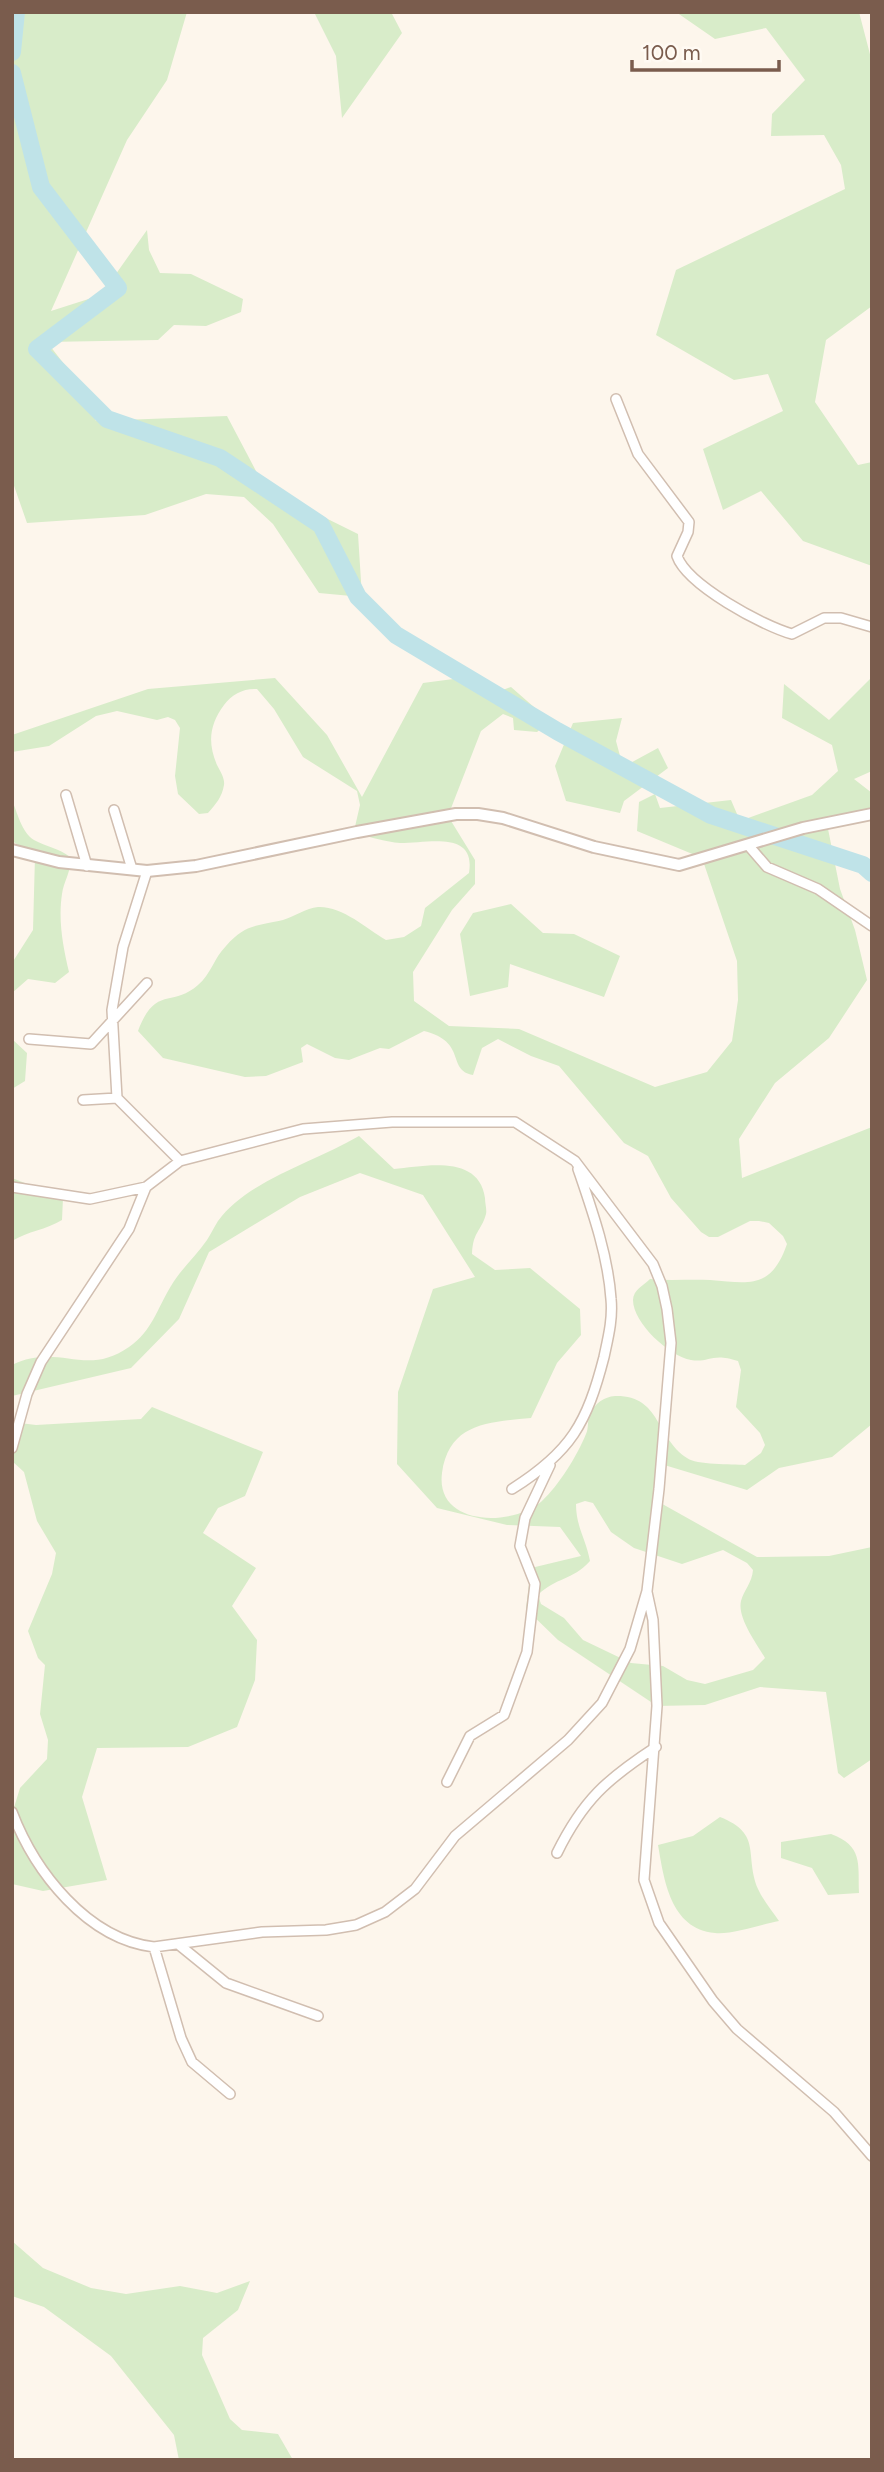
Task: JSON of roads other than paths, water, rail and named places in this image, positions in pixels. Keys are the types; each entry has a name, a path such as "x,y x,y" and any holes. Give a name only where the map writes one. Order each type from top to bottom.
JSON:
{"street":[{"path":"616,399 638,454 689,522 688,532 677,556 690,577 771,628 792,634 824,618 841,618 872,627"},
{"path":"66,795 87,866"},
{"path":"114,810 132,869"},
{"path":"12,849 87,866 146,871 196,866 357,832 467,814 503,818 594,847 662,859 679,865 803,828 872,814"},
{"path":"748,845 767,867 818,889 872,926"},
{"path":"146,871 123,947 111,1024 117,1098 180,1161"},
{"path":"29,1039 91,1044 147,983"},
{"path":"83,1100 117,1098"},
{"path":"12,1187 90,1199 146,1187 180,1161 303,1129 392,1122 515,1122 575,1161 653,1264 662,1286 671,1343 659,1489 647,1591 630,1649 602,1703 568,1740 455,1836 430,1873 402,1900 356,1925 326,1930 262,1931 154,1947 117,1939 82,1914 32,1850 12,1812"},
{"path":"512,1489 552,1461 580,1428 595,1393 612,1311 603,1251 575,1161"},
{"path":"12,1448 27,1394 41,1362 129,1229 146,1187"},
{"path":"447,1782 470,1736 504,1715 527,1653 535,1584 520,1546 525,1518 552,1461"},
{"path":"647,1591 654,1633 656,1747 644,1880 659,1923 713,2001 737,2029 834,2112 872,2156"},
{"path":"557,1853 575,1817 603,1785 656,1747"},
{"path":"178,1944 226,1983 318,2016"},
{"path":"154,1947 181,2038 192,2062 230,2094"}],"waterway":[{"path":"12,52 16,12"},
{"path":"12,73 41,187 118,288 37,349 107,419 220,458 321,525 358,597 396,635 557,731 711,815 863,865 872,873"}]}
